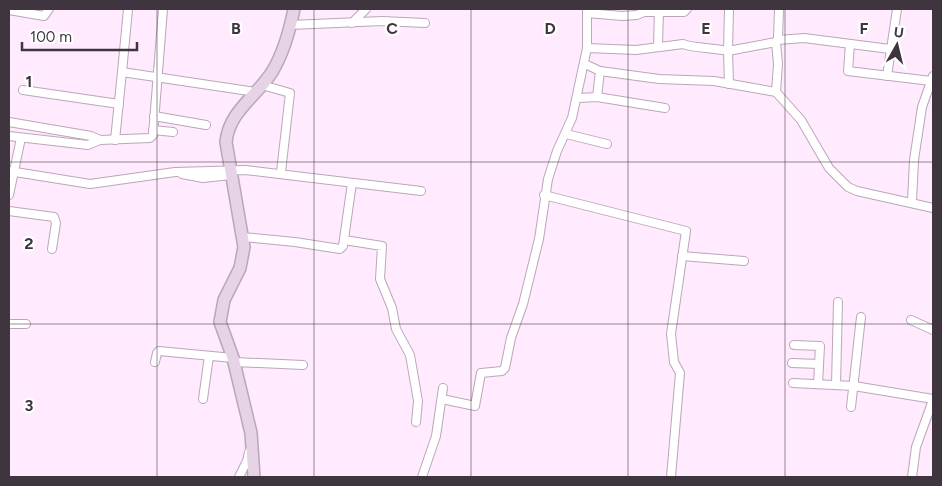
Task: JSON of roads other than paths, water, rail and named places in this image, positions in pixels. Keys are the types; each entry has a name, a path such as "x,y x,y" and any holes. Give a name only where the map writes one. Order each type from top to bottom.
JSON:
{"street":[{"path":"9,10 44,16 49,9"},
{"path":"115,140 128,9"},
{"path":"9,136 88,145 100,140 150,138 153,130 163,9"},
{"path":"254,477 252,441 220,322 224,300 240,268 243,237 222,173 229,126 234,116 259,89 273,70 294,9"},
{"path":"352,23 366,9"},
{"path":"442,400 475,406 481,373 502,371 505,368 511,338 523,304 539,239 544,194 557,151 566,134 578,98 587,48 587,11 622,16 659,10 684,12 687,9"},
{"path":"729,84 730,9"},
{"path":"776,92 779,9"},
{"path":"887,76 897,9"},
{"path":"658,46 659,10"},
{"path":"290,25 382,21 425,23"},
{"path":"587,48 636,50 683,44 689,47 708,47 728,51 777,41 804,38 890,49"},
{"path":"850,44 848,71 887,76 932,78 922,108 914,160 912,201"},
{"path":"585,64 600,72 729,84 776,92 801,120 829,168 848,187 857,191 912,201 933,208"},
{"path":"122,72 220,86 290,93 281,172"},
{"path":"597,97 600,72"},
{"path":"23,90 119,104"},
{"path":"578,98 597,97 665,108"},
{"path":"154,116 206,125"},
{"path":"9,122 91,136 100,140"},
{"path":"153,130 173,132"},
{"path":"566,134 607,144"},
{"path":"9,195 12,171 21,138"},
{"path":"12,171 90,184 175,172 281,172 420,191"},
{"path":"243,237 340,249 344,240 352,183"},
{"path":"544,194 686,231 671,334 674,362 680,373 671,477"},
{"path":"9,211 54,217 56,223 52,249"},
{"path":"344,240 382,246 380,279 392,308 396,329 410,355 418,401 416,422"},
{"path":"682,256 744,261"},
{"path":"836,385 838,302"},
{"path":"850,407 861,317"},
{"path":"911,320 933,330"},
{"path":"9,324 26,324"},
{"path":"794,345 820,346 818,384"},
{"path":"156,362 157,353 159,352 303,365"},
{"path":"204,399 211,356"},
{"path":"792,363 819,364"},
{"path":"792,383 854,386 933,400 927,424 916,447 912,477"},
{"path":"422,477 436,436 443,388"},
{"path":"240,477 247,461 252,441"}]}
